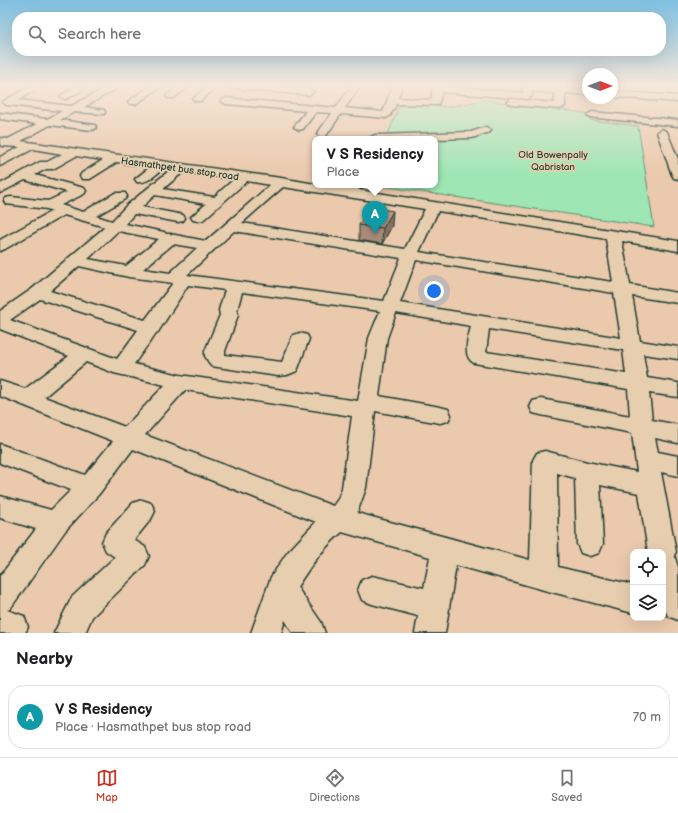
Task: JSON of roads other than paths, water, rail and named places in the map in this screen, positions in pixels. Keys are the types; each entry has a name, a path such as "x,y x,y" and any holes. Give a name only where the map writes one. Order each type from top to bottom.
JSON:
{"street":[{"path":"3,143 64,115"},
{"path":"299,127 309,115"},
{"path":"322,134 337,115"},
{"path":"376,136 386,115 381,115"},
{"path":"592,115 678,123"},
{"path":"642,115 644,120"},
{"path":"0,116 91,127"},
{"path":"438,136 472,135 486,130"},
{"path":"678,142 664,136 675,159 678,175"},
{"name":"Hasmathpet bus stop road","path":"3,143 312,185"},
{"path":"0,162 31,146"},
{"path":"0,178 52,149"},
{"path":"0,189 44,165 49,166 74,152"},
{"path":"86,176 113,158"},
{"path":"141,179 160,165"},
{"path":"0,319 38,293 76,262 132,209 180,168"},
{"path":"0,246 57,208 79,191 24,176"},
{"path":"198,217 245,177"},
{"path":"121,368 151,328 179,278 209,246 281,182"},
{"name":"Hasmathpet bus stop road","path":"343,188 434,206 678,246"},
{"path":"152,191 215,201"},
{"path":"84,217 120,196"},
{"path":"11,201 57,208 115,226 209,246"},
{"path":"266,633 282,587 297,562 319,535 338,519 349,504 354,488 378,338 410,255 434,206"},
{"path":"132,209 178,218"},
{"path":"231,226 678,298"},
{"path":"613,236 638,383 650,485 667,565 678,606"},
{"path":"129,272 167,237"},
{"path":"76,262 129,272 390,307 678,353"},
{"path":"235,286 228,310 229,315 215,351 215,356 218,361 278,369 287,368 290,366 300,338"},
{"path":"38,293 151,328"},
{"path":"481,322 476,352 477,356 481,358 678,390"},
{"path":"0,323 121,368 180,382 440,415"},
{"path":"27,399 84,354"},
{"path":"0,599 56,523 90,486 129,438 180,382"},
{"path":"0,388 338,519 544,577 630,598"},
{"path":"541,407 678,434"},
{"path":"0,453 90,486"},
{"path":"648,459 678,466"},
{"path":"544,577 545,460 587,472 650,485"},
{"path":"587,472 590,544"},
{"path":"0,507 56,523"},
{"path":"69,633 82,607 135,556 115,542 142,511"},
{"path":"430,633 445,550"},
{"path":"282,587 310,633"},
{"path":"372,590 434,605"},
{"path":"666,608 678,610"},
{"path":"0,623 13,627 9,633"}],"place":[{"name":"V S Residency","path":"375,234"}],"park label":[{"name":"Old Bowenpally Qabristan","path":"553,160"}]}
